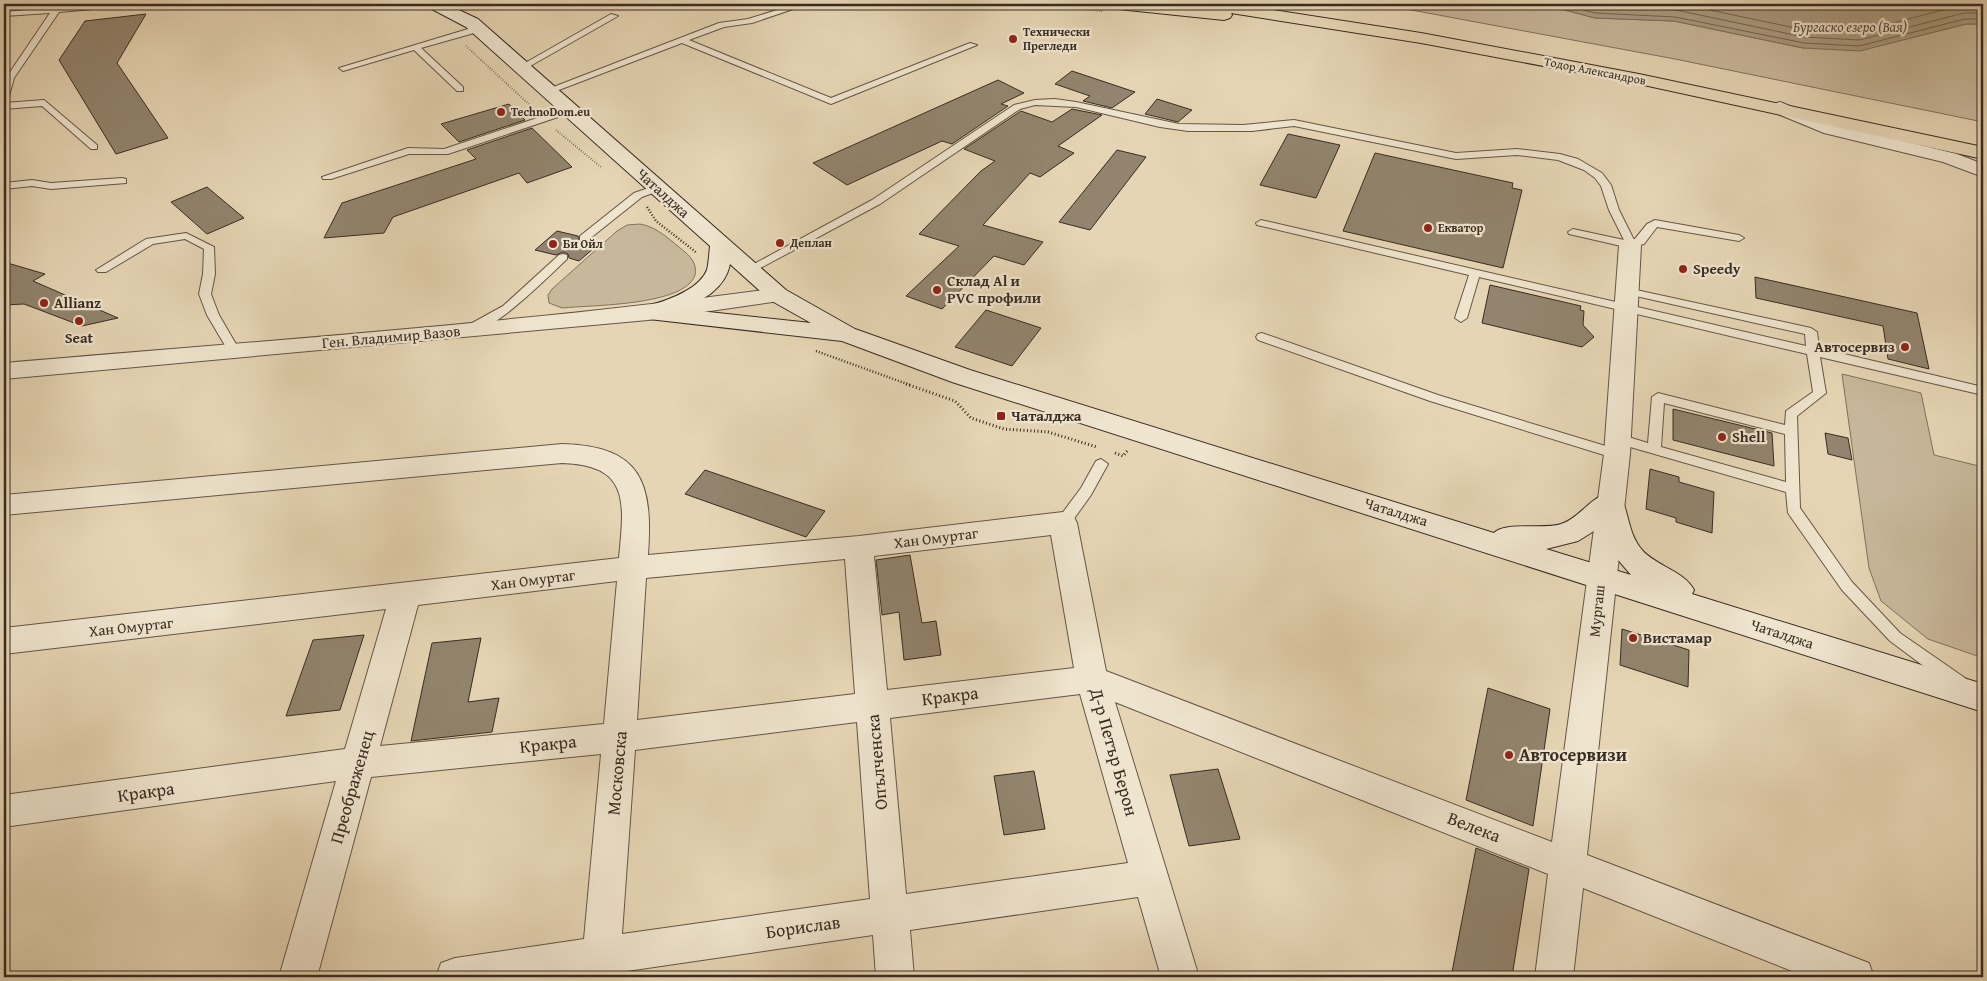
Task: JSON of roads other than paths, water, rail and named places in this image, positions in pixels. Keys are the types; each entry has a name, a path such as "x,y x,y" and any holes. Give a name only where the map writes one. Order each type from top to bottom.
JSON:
{"highway":[{"name":"Тодор Александров","path":"1205,4 1369,23 1645,67 1983,139"},
{"name":"Тодор Александров","path":"1274,4 1780,108 1983,153"},
{"path":"1289,4 1369,23"},
{"path":"1111,7 1369,23"}],"street":[{"name":"Чаталджа","path":"434,4 474,18 548,91 778,295 847,334 961,376 1980,697"},
{"path":"1780,108 1831,129 1950,158 1983,171"},
{"name":"Мургаш","path":"1554,977 1600,577 1617,447 1630,244"},
{"path":"648,313 688,298 710,282 718,268 721,245"},
{"name":"Ген. Владимир Вазов","path":"4,371 467,331 648,313 778,295"},
{"path":"648,313 847,334"},
{"name":"Московска","path":"4,505 531,455 574,453 604,458 627,478 634,498 634,568 601,967"},
{"path":"1471,536 1533,538 1561,535 1578,529 1610,502 1619,539 1634,562 1657,578 1737,620"},
{"name":"Хан Омуртаг","path":"4,642 634,568 859,547 1063,523"},
{"name":"Д-р Петър Берон","path":"1063,523 1092,679 1180,977"},
{"name":"Опълченска","path":"859,547 895,977"},
{"name":"Преображенец","path":"298,977 405,596"},
{"name":"Кракра","path":"4,811 358,763 620,737 1092,679"},
{"name":"Велека","path":"1092,679 1855,977"},
{"name":"Борислав","path":"455,977 601,967 890,915 1150,877"}],"lane":[{"path":"4,14 127,4"},
{"path":"548,91 722,25 756,19 804,4"},
{"path":"4,96 10,78 56,10"},
{"path":"522,67 614,16"},
{"path":"343,68 415,47 474,18"},
{"path":"680,40 831,101 973,45"},
{"path":"415,47 460,89"},
{"path":"749,270 876,202 1017,107 1040,102 1071,104 1179,127 1254,128 1277,123 1294,122 1456,156 1474,158 1504,152 1553,155 1578,163 1597,174 1606,185 1614,210 1626,231 1630,244"},
{"path":"4,106 44,103 94,147"},
{"path":"327,177 421,148 434,154 445,152 570,110"},
{"path":"4,186 32,184 51,186 122,181"},
{"path":"584,238 638,195 657,188"},
{"path":"1261,223 1475,273 1811,332 1820,394 1792,414 1790,431 1793,509 1847,586 1895,637 1980,697"},
{"path":"1573,232 1630,244 1642,241 1649,226 1655,223 1739,238"},
{"path":"102,270 150,241 159,239 186,236 209,247 209,274 205,294 213,315 234,351"},
{"path":"467,331 507,309 563,257"},
{"path":"1461,318 1475,273"},
{"path":"1627,299 1813,351 1983,390"},
{"path":"1262,337 1434,398 1617,447 1654,449 1792,489"},
{"path":"1654,449 1658,397 1790,431"},
{"path":"1063,523 1086,491 1101,464"}],"water":[{"name":"Бургаско езеро (Вая)","path":"1542,4 1983,4 1983,24 1966,24 1860,51 1803,48 1674,21 1595,18"}],"place":[{"name":"Технически Прегледи","path":"1013,39"},
{"name":"TechnoDom.eu","path":"501,112"},
{"name":"Екватор","path":"1428,228"},
{"name":"Деплан","path":"780,243"},
{"name":"Би Ойл","path":"553,244"},
{"name":"Speedy","path":"1683,269"},
{"name":"Склад Al и PVC профили","path":"937,290"},
{"name":"Allianz","path":"44,303"},
{"name":"Seat","path":"79,321"},
{"name":"Автосервиз","path":"1905,347"},
{"name":"Чаталджа","path":"1001,416"},
{"name":"Shell","path":"1722,437"},
{"name":"Вистамар","path":"1633,638"},
{"name":"Автосервизи","path":"1509,755"}]}
